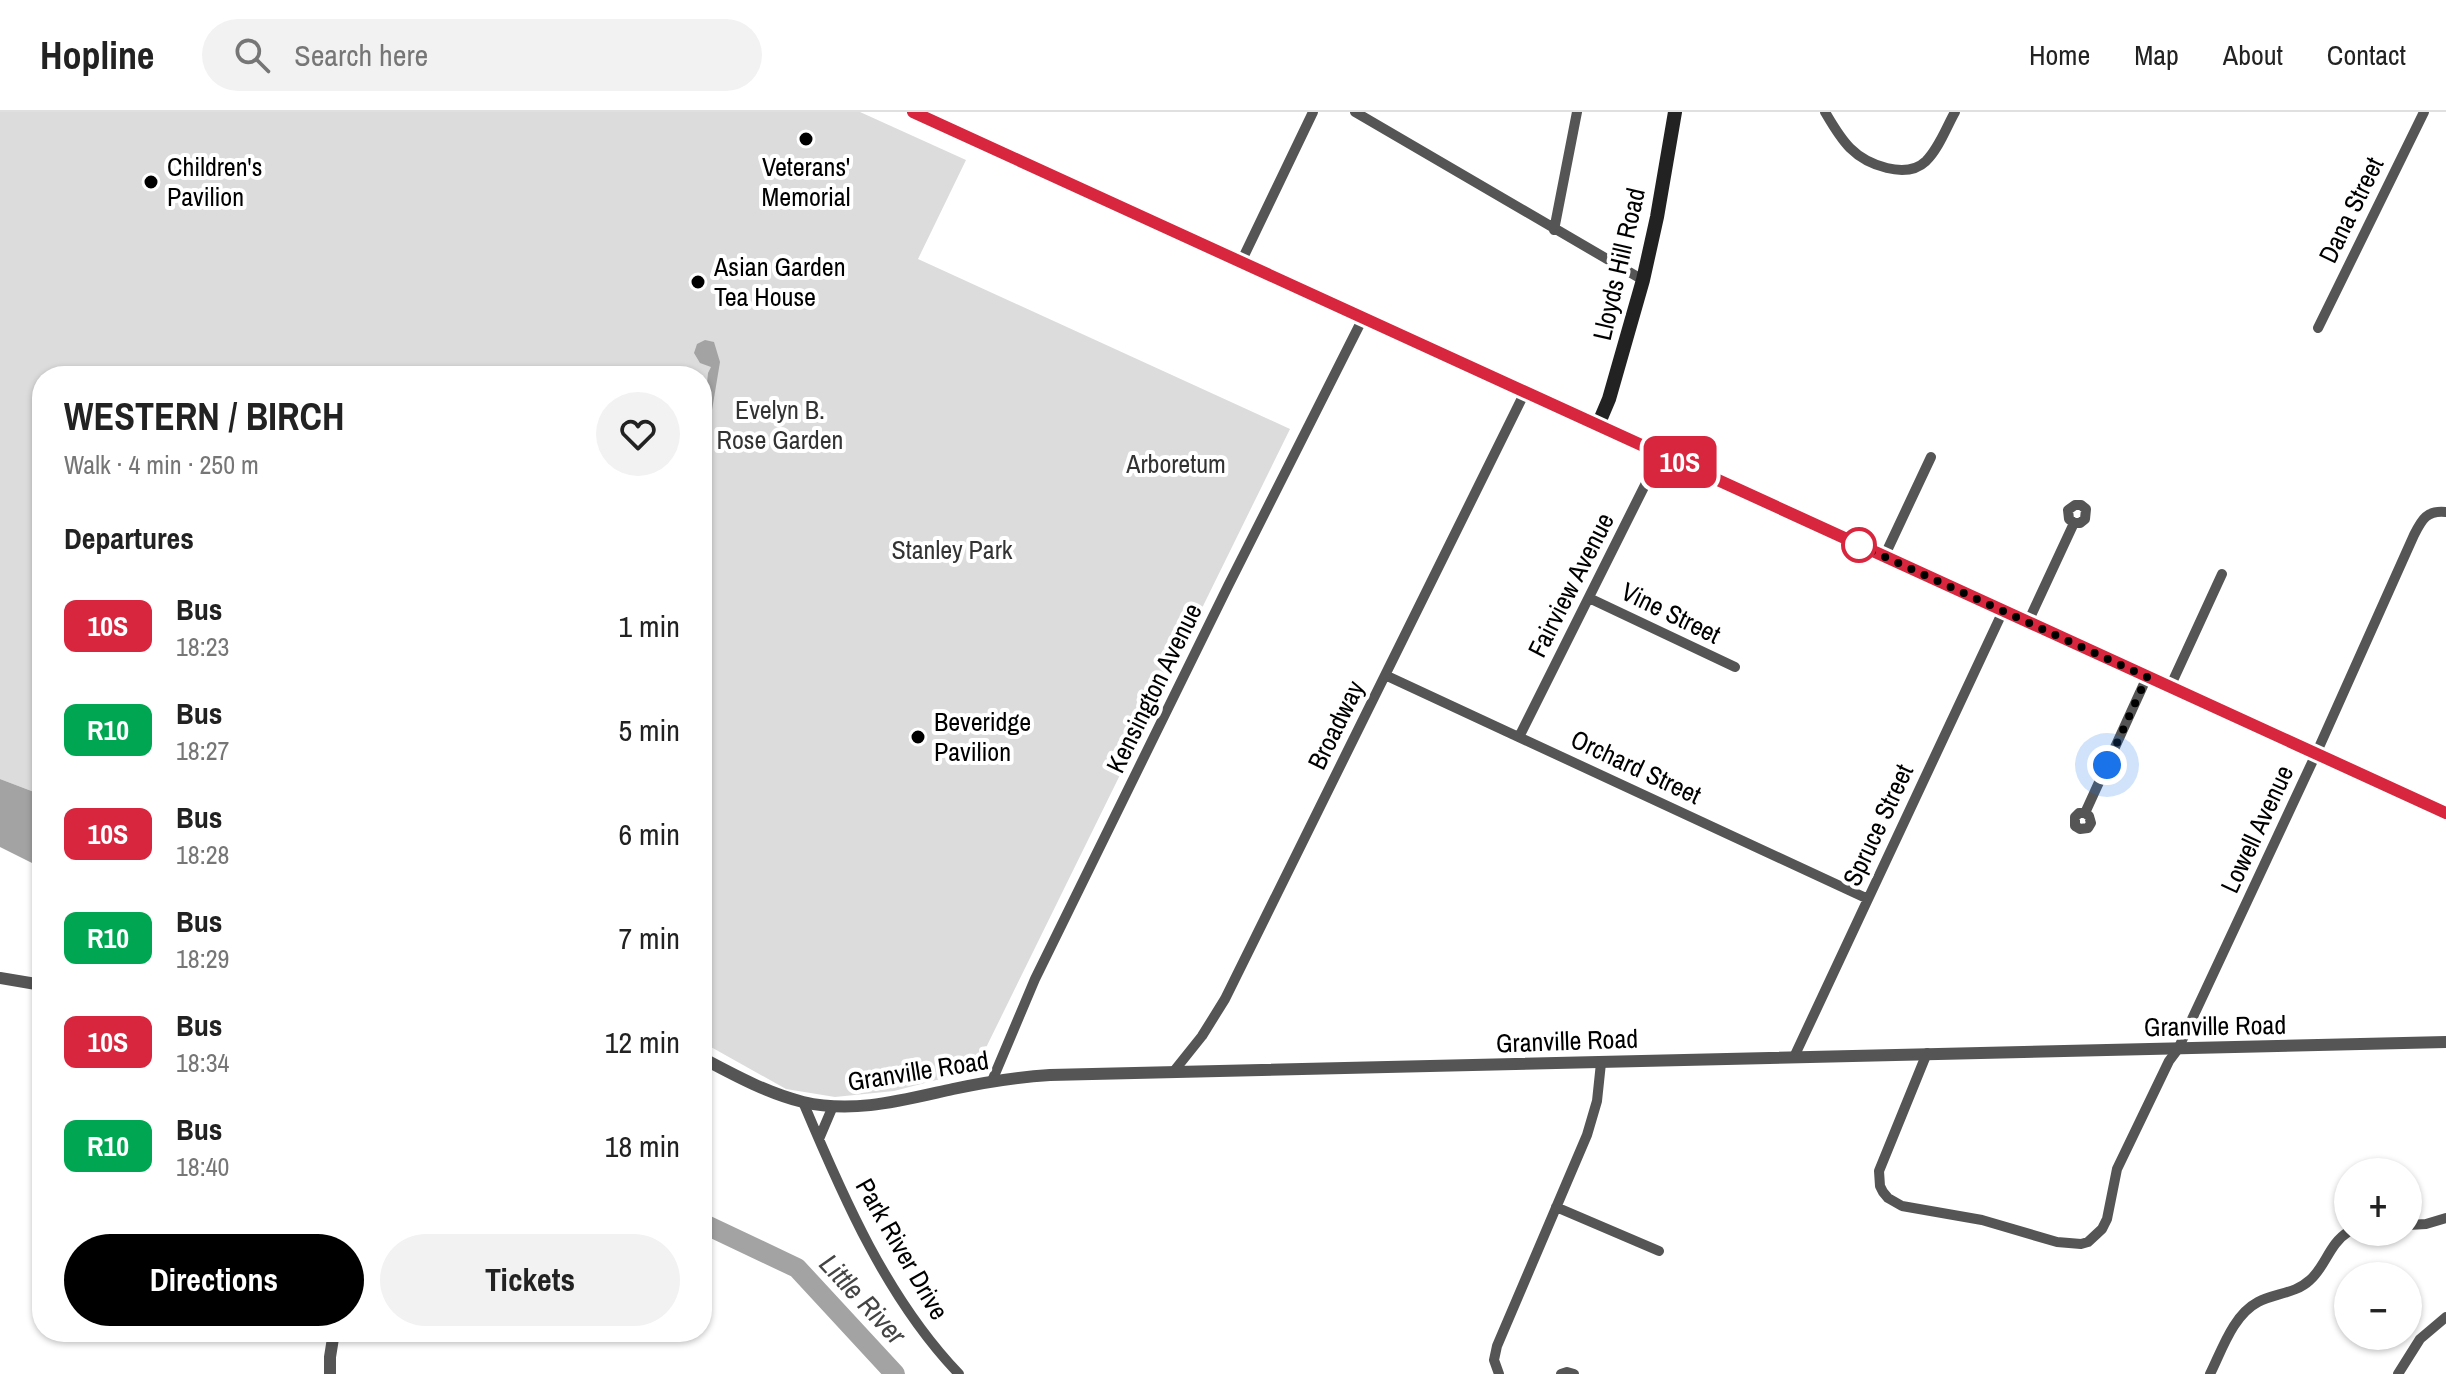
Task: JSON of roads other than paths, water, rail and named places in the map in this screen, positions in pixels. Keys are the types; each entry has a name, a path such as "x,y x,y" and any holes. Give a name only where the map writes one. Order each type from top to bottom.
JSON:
{"main road":[{"path":"913,112 2446,813"},
{"name":"Lloyds Hill Road","path":"1598,425 1609,399 1643,280 1675,112"}],"street":[{"path":"1241,262 1313,112"},
{"path":"1355,112 1643,280"},
{"path":"1554,230 1577,112"},
{"path":"1825,112 1851,149 1882,166 1899,169 1915,167 1926,160 1935,150 1955,112"},
{"name":"Dana Street","path":"2318,328 2424,112"},
{"name":"Kensington Avenue","path":"992,1081 1042,965 1363,318"},
{"name":"Broadway","path":"1174,1071 1202,1036 1225,999 1525,392"},
{"name":"Fairview Avenue","path":"1519,737 1661,453"},
{"path":"1884,557 1931,457"},
{"name":"Lowell Avenue","path":"1927,1053 1881,1163 1879,1178 1888,1198 1902,1206 1982,1220 2057,1242 2081,1244 2096,1237 2110,1210 2117,1169 2169,1061 2178,1049 2414,535 2426,515 2446,512"},
{"path":"2028,622 2074,523"},
{"path":"2170,687 2222,574"},
{"name":"Vine Street","path":"1589,598 1735,667"},
{"name":"Spruce Street","path":"1794,1057 2003,611"},
{"name":"Orchard Street","path":"1385,675 1868,899"},
{"path":"2085,813 2147,677"},
{"path":"0,978 32,983"},
{"name":"Granville Road","path":"712,1063 759,1086 803,1102 870,1106 1022,1076 2446,1042"},
{"path":"1499,1374 1494,1360 1497,1346 1595,1112 1601,1063"},
{"name":"Park River Drive","path":"803,1102 887,1277 926,1337 959,1374"},
{"path":"819,1139 833,1106"},
{"path":"1556,1207 1659,1251"},
{"path":"2422,1224 2446,1218"},
{"path":"2210,1374 2246,1311 2258,1302 2306,1284 2319,1270 2334,1243"},
{"path":"2398,1374 2420,1339 2446,1317"},
{"path":"330,1374 332,1342"},
{"path":"1561,1374 1574,1374"}],"waterway":[{"name":"Little River","path":"712,1228 797,1268 895,1374"}],"place":[{"name":"Veterans' Memorial","path":"806,139"},
{"name":"Children's Pavilion","path":"151,182"},
{"name":"Asian Garden Tea House","path":"698,282"},
{"name":"Beveridge Pavilion","path":"918,737"}],"park label":[{"name":"Evelyn B. Rose Garden","path":"780,425"},
{"name":"Arboretum","path":"1176,464"},
{"name":"Stanley Park","path":"952,550"}]}
